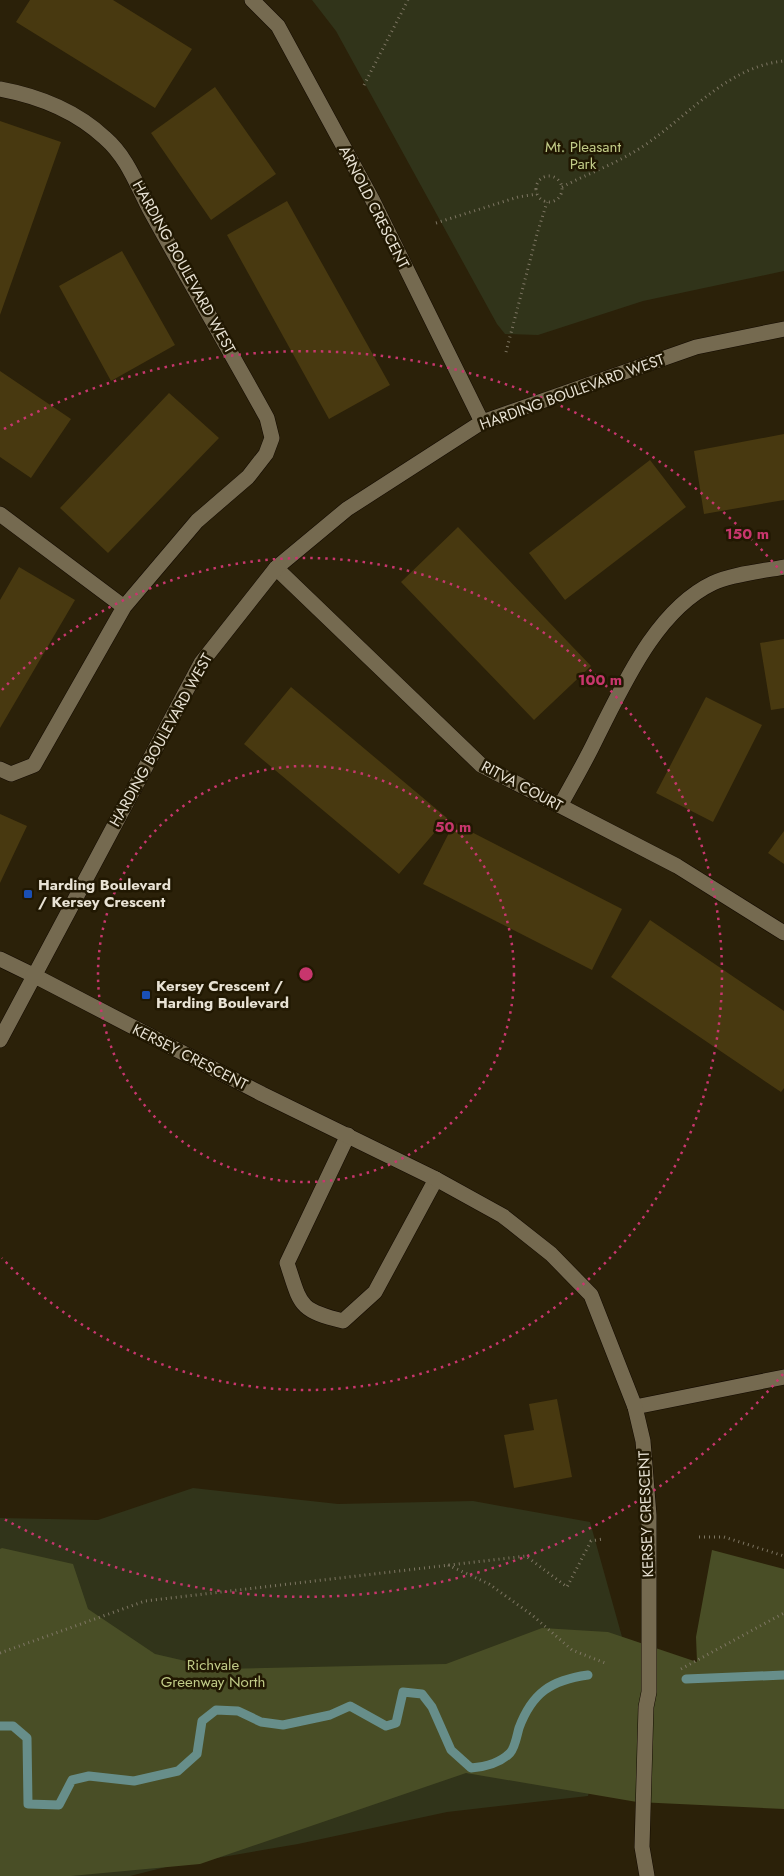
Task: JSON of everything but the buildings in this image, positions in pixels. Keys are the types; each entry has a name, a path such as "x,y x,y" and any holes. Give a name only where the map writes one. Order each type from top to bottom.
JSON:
{"street":[{"name":"ARNOLD CRESCENT","path":"252,0 278,26 372,199 482,422"},
{"name":"HARDING BOULEVARD WEST","path":"0,89 29,94 73,113 106,138 130,168 150,210 267,418 272,438 266,454 248,477 197,521 124,607 34,765 11,774 0,769"},
{"name":"HARDING BOULEVARD WEST","path":"0,1040 201,663 276,568 347,509 482,422 696,347 784,328"},
{"path":"0,514 124,607"},
{"path":"560,806 620,689 650,644 678,608 714,583 784,567"},
{"name":"RITVA COURT","path":"276,568 481,765 677,866 784,933"},
{"path":"0,959 33,975"},
{"name":"KERSEY CRESCENT","path":"33,975 262,1094 436,1179 503,1216 550,1254 591,1295 635,1407 647,1470 650,1642 649,1692 646,1707 642,1800 642,1847 647,1876"},
{"path":"348,1135 287,1263 300,1302 317,1314 343,1321 375,1292 436,1179"},
{"path":"635,1407 784,1378"}],"path":[{"path":"364,85 408,0"},
{"path":"562,186 632,153 676,123 712,91 747,72 784,61"},
{"path":"537,194 538,181 546,176 558,179 562,186 559,198 548,202"},
{"path":"436,223 518,197 537,194 548,202"},
{"path":"506,352 537,234 548,202"},
{"path":"699,1537 724,1537 784,1556"},
{"path":"0,1653 145,1602 448,1565 526,1556 567,1587 591,1541 603,1540"},
{"path":"448,1565 489,1584 532,1615 572,1650 605,1664"},
{"path":"681,1669 784,1613"}],"green space":[{"name":"Mt. Pleasant Park","path":"312,0 784,0 784,271 643,301 538,335 505,334 497,324 336,31"},
{"name":"Richvale Greenway North","path":"193,1488 338,1504 473,1501 590,1522 624,1644 588,1796 447,1812 298,1844 170,1866 130,1876 0,1876 0,1518 98,1520"},
{"path":"0,1549 73,1564 88,1609 155,1654 220,1669 446,1664 542,1628 608,1632 697,1662 696,1637 712,1550 784,1569 784,1809 637,1802 466,1773 200,1864 71,1876 0,1876"}],"waterway":[{"path":"0,1726 13,1726 27,1738 28,1804 59,1805 72,1780 89,1776 134,1781 178,1771 197,1754 202,1721 216,1710 238,1711 261,1722 283,1725 330,1715 350,1706 386,1726 396,1723 403,1692 422,1694 432,1707 451,1750 471,1768 487,1766 501,1760 512,1751 524,1716 537,1697 563,1680 588,1675"},
{"path":"686,1679 784,1675"}],"place":[{"name":"Harding Boulevard / Kersey Crescent","path":"28,894"},
{"name":"Kersey Crescent / Harding Boulevard","path":"146,995"}]}
